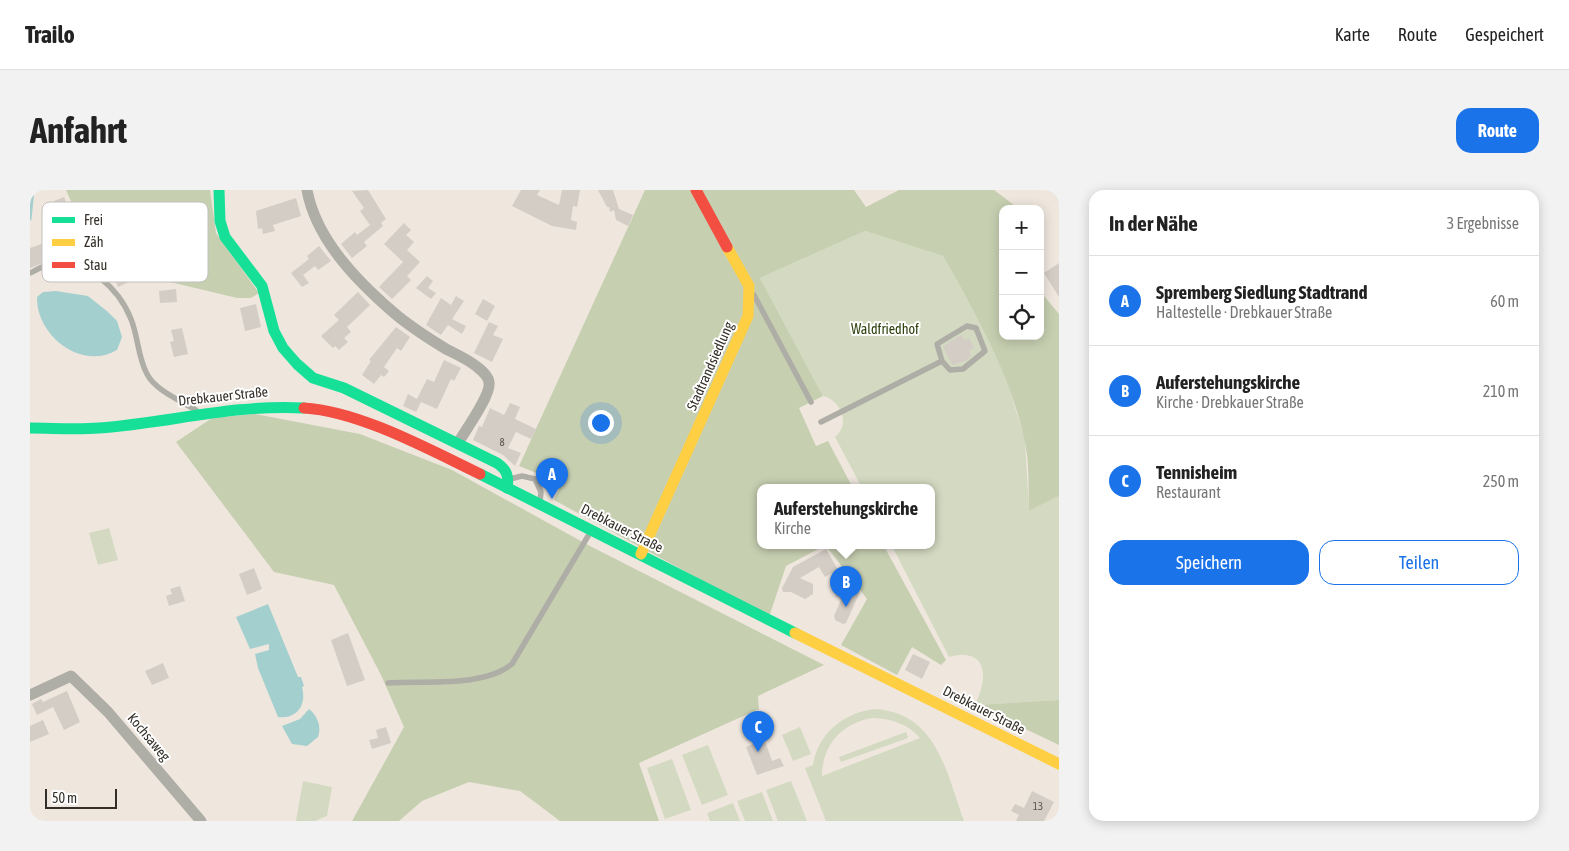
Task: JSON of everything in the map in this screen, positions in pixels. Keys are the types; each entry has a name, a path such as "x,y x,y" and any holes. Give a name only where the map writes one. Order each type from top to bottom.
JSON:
{"street":[{"path":"219,190 220,222 225,237 262,286 274,331 283,348 297,364 313,378 344,388 458,443 504,468 508,484"},
{"path":"307,190 317,223 330,245 365,285 393,312 430,340 476,365 486,375 490,384 485,398 458,443"},
{"path":"696,190 749,286"},
{"name":"Stadtrandsiedlung","path":"641,554 748,316 749,286"},
{"name":"Drebkauer Straße","path":"30,428 100,428 200,413 274,406 310,408 356,418 508,484 539,503 1059,764"},
{"name":"Kochsaweg","path":"30,694 71,676 108,712 200,821"}],"lane":[{"path":"30,273 42,268"},
{"path":"105,282 120,298 131,319 147,374 157,386 200,413"},
{"path":"749,286 811,402"},
{"path":"967,326 976,328 985,351 976,361 963,369 950,370 942,361 937,344 967,326"},
{"path":"821,422 942,361"},
{"path":"508,484 522,476 534,479 541,492 539,503"},
{"path":"388,683 457,681 492,675 512,664 592,529"}],"green space":[{"path":"66,190 210,190 216,233 259,293 251,298 237,298 170,282 208,282 208,202 71,202"},
{"path":"645,190 854,190 866,207 899,190 994,190 1014,205 999,205 999,340 1044,340 1044,296 1059,314 1059,496 1029,511 1026,447 1018,413 990,344 943,256 865,231 760,278 823,396 799,408 816,446 828,441 851,484 757,484 757,549 818,549 786,566 769,617 554,500 559,489 538,478 539,474 519,466"},
{"name":"Waldfriedhof","path":"865,231 943,256 993,346 1010,391 1025,440 1029,511 1059,496 1059,700 975,705 982,685 982,668 978,661 972,657 962,655 949,657 894,549 935,549 935,484 860,484 835,437 840,432 842,426 842,413 835,402 823,396 760,278"},
{"path":"255,414 360,434 452,470 590,546 824,665 758,696 759,709 639,763 659,821 560,821 520,791 469,782 422,801 399,821 352,821 404,727 381,675 334,585 274,572 176,442 212,418"},
{"path":"109,528 118,560 98,565 89,533"},
{"path":"828,549 886,549 946,660 941,665 912,647 897,675 841,645 867,599"},
{"path":"1059,700 1059,745 975,705"},
{"path":"874,709 895,713 912,721 925,733 936,748 944,765 964,821 826,821 805,768 813,765 820,743 834,726 863,711","holes":["873,718 893,721 905,726 920,738 822,776 826,754 836,737 852,724"]},
{"path":"800,727 811,754 793,761 782,735"},
{"path":"906,732 908,738 841,762 839,757"},
{"path":"708,745 728,795 702,805 682,755"},
{"path":"672,759 691,810 665,819 647,768"},
{"path":"303,781 332,787 327,816 315,821 296,821"},
{"path":"791,781 807,821 778,821 766,790"},
{"path":"762,792 773,821 745,821 737,801"},
{"path":"733,803 740,821 710,821 707,813"}],"water":[{"path":"56,291 88,296 108,312 117,321 122,337 117,350 103,355 90,356 76,353 64,346 53,336 44,325 37,297 43,292"},
{"path":"268,604 298,677 301,677 304,686 302,687 302,705 299,710 285,717 278,717 258,668 255,654 269,650 269,644 250,649 236,617"},
{"path":"309,709 318,722 318,737 307,746 292,744 282,726 300,719"}],"building":[{"path":"368,190 386,219 381,223 383,226 364,242 367,246 352,258 341,244 355,232 357,235 370,225 360,211 364,208 352,191"},
{"path":"521,190 540,190 537,195 559,205 562,190 580,190 577,207 573,206 571,220 577,222 576,230 552,226 512,206"},
{"path":"598,190 613,190 619,209 633,215 628,226 616,220 614,210 610,212 609,207 607,207"},
{"path":"64,197 66,202 54,202"},
{"path":"296,198 301,216 273,225 275,231 263,234 262,228 258,229 256,211"},
{"path":"404,223 411,230 406,235 414,242 407,250 420,262 407,276 411,280 392,299 379,287 403,262 384,244"},
{"path":"42,244 42,264 30,268 30,248"},
{"path":"319,246 331,261 318,270 315,266 303,275 309,283 302,287 291,273 309,259 307,256"},
{"path":"1059,263 1059,297 1044,273"},
{"path":"427,276 433,281 428,288 436,293 431,299 416,288"},
{"path":"116,282 129,282 118,287"},
{"path":"176,289 177,302 160,303 159,291"},
{"path":"358,292 370,305 347,327 351,332 344,338 348,342 339,350 335,346 333,348 321,336 339,320 334,315"},
{"path":"456,296 464,301 452,319 466,326 462,334 448,325 441,335 426,325 441,298 451,305"},
{"path":"483,299 495,306 487,321 475,314"},
{"path":"256,304 261,327 245,331 240,308"},
{"path":"489,322 498,326 493,335 503,339 492,362 474,353"},
{"path":"396,327 410,337 401,351 397,348 384,367 389,371 384,377 381,375 374,384 362,375 371,361 369,360"},
{"path":"182,328 188,354 174,357 170,342 174,341 171,330"},
{"path":"961,335 964,340 969,338 974,348 969,351 971,356 967,360 952,365 943,346"},
{"path":"444,360 461,368 454,381 451,379 437,409 421,402 416,412 403,406 408,394 417,399 427,379 434,382"},
{"path":"510,403 520,407 515,419 536,429 531,439 516,432 508,448 521,453 515,466 503,455 473,440 479,426 482,427 490,408 504,415"},
{"path":"826,549 838,570 825,577 819,567 800,578 813,584 813,594 805,599 791,592 783,592 782,588 793,567"},
{"path":"254,568 262,589 247,595 239,574"},
{"path":"841,584 860,592 846,623 843,624 835,620 834,616 841,600 835,596"},
{"path":"180,586 185,601 169,606 166,596 172,594 170,589"},
{"path":"348,633 365,680 347,686 331,640"},
{"path":"913,654 930,662 922,679 905,670"},
{"path":"163,663 169,678 152,685 145,671"},
{"path":"67,691 80,722 64,730 53,707 37,715 32,704 41,699 43,702"},
{"path":"43,720 49,734 30,742 30,726"},
{"path":"386,727 391,743 372,749 369,740 378,738 376,730"},
{"path":"767,732 769,739 765,741 772,761 780,758 784,766 757,775 746,747 755,743 753,737"},
{"path":"1032,791 1054,802 1044,821 1016,821 1019,815 1011,811 1015,804 1024,808"}],"waterway":[{"path":"30,219 33,190"}],"traffic: fast":[{"path":"219,190 220,221 225,237 262,286 274,331 283,348 297,364 313,378 344,388 497,463 506,474 508,480 507,488"},
{"path":"30,428 99,428 226,411 304,408"},
{"path":"480,474 795,633"}],"traffic: slow":[{"path":"641,554 748,316 749,286 727,247"},
{"path":"795,633 1059,764"}],"traffic: jam":[{"path":"696,190 727,247"},
{"path":"304,408 348,416 371,424 417,443 480,474"}],"place":[{"name":"Spremberg Siedlung Stadtrand","path":"552,499"},
{"name":"Auferstehungskirche","path":"846,607"},
{"name":"Tennisheim","path":"758,752"}]}
